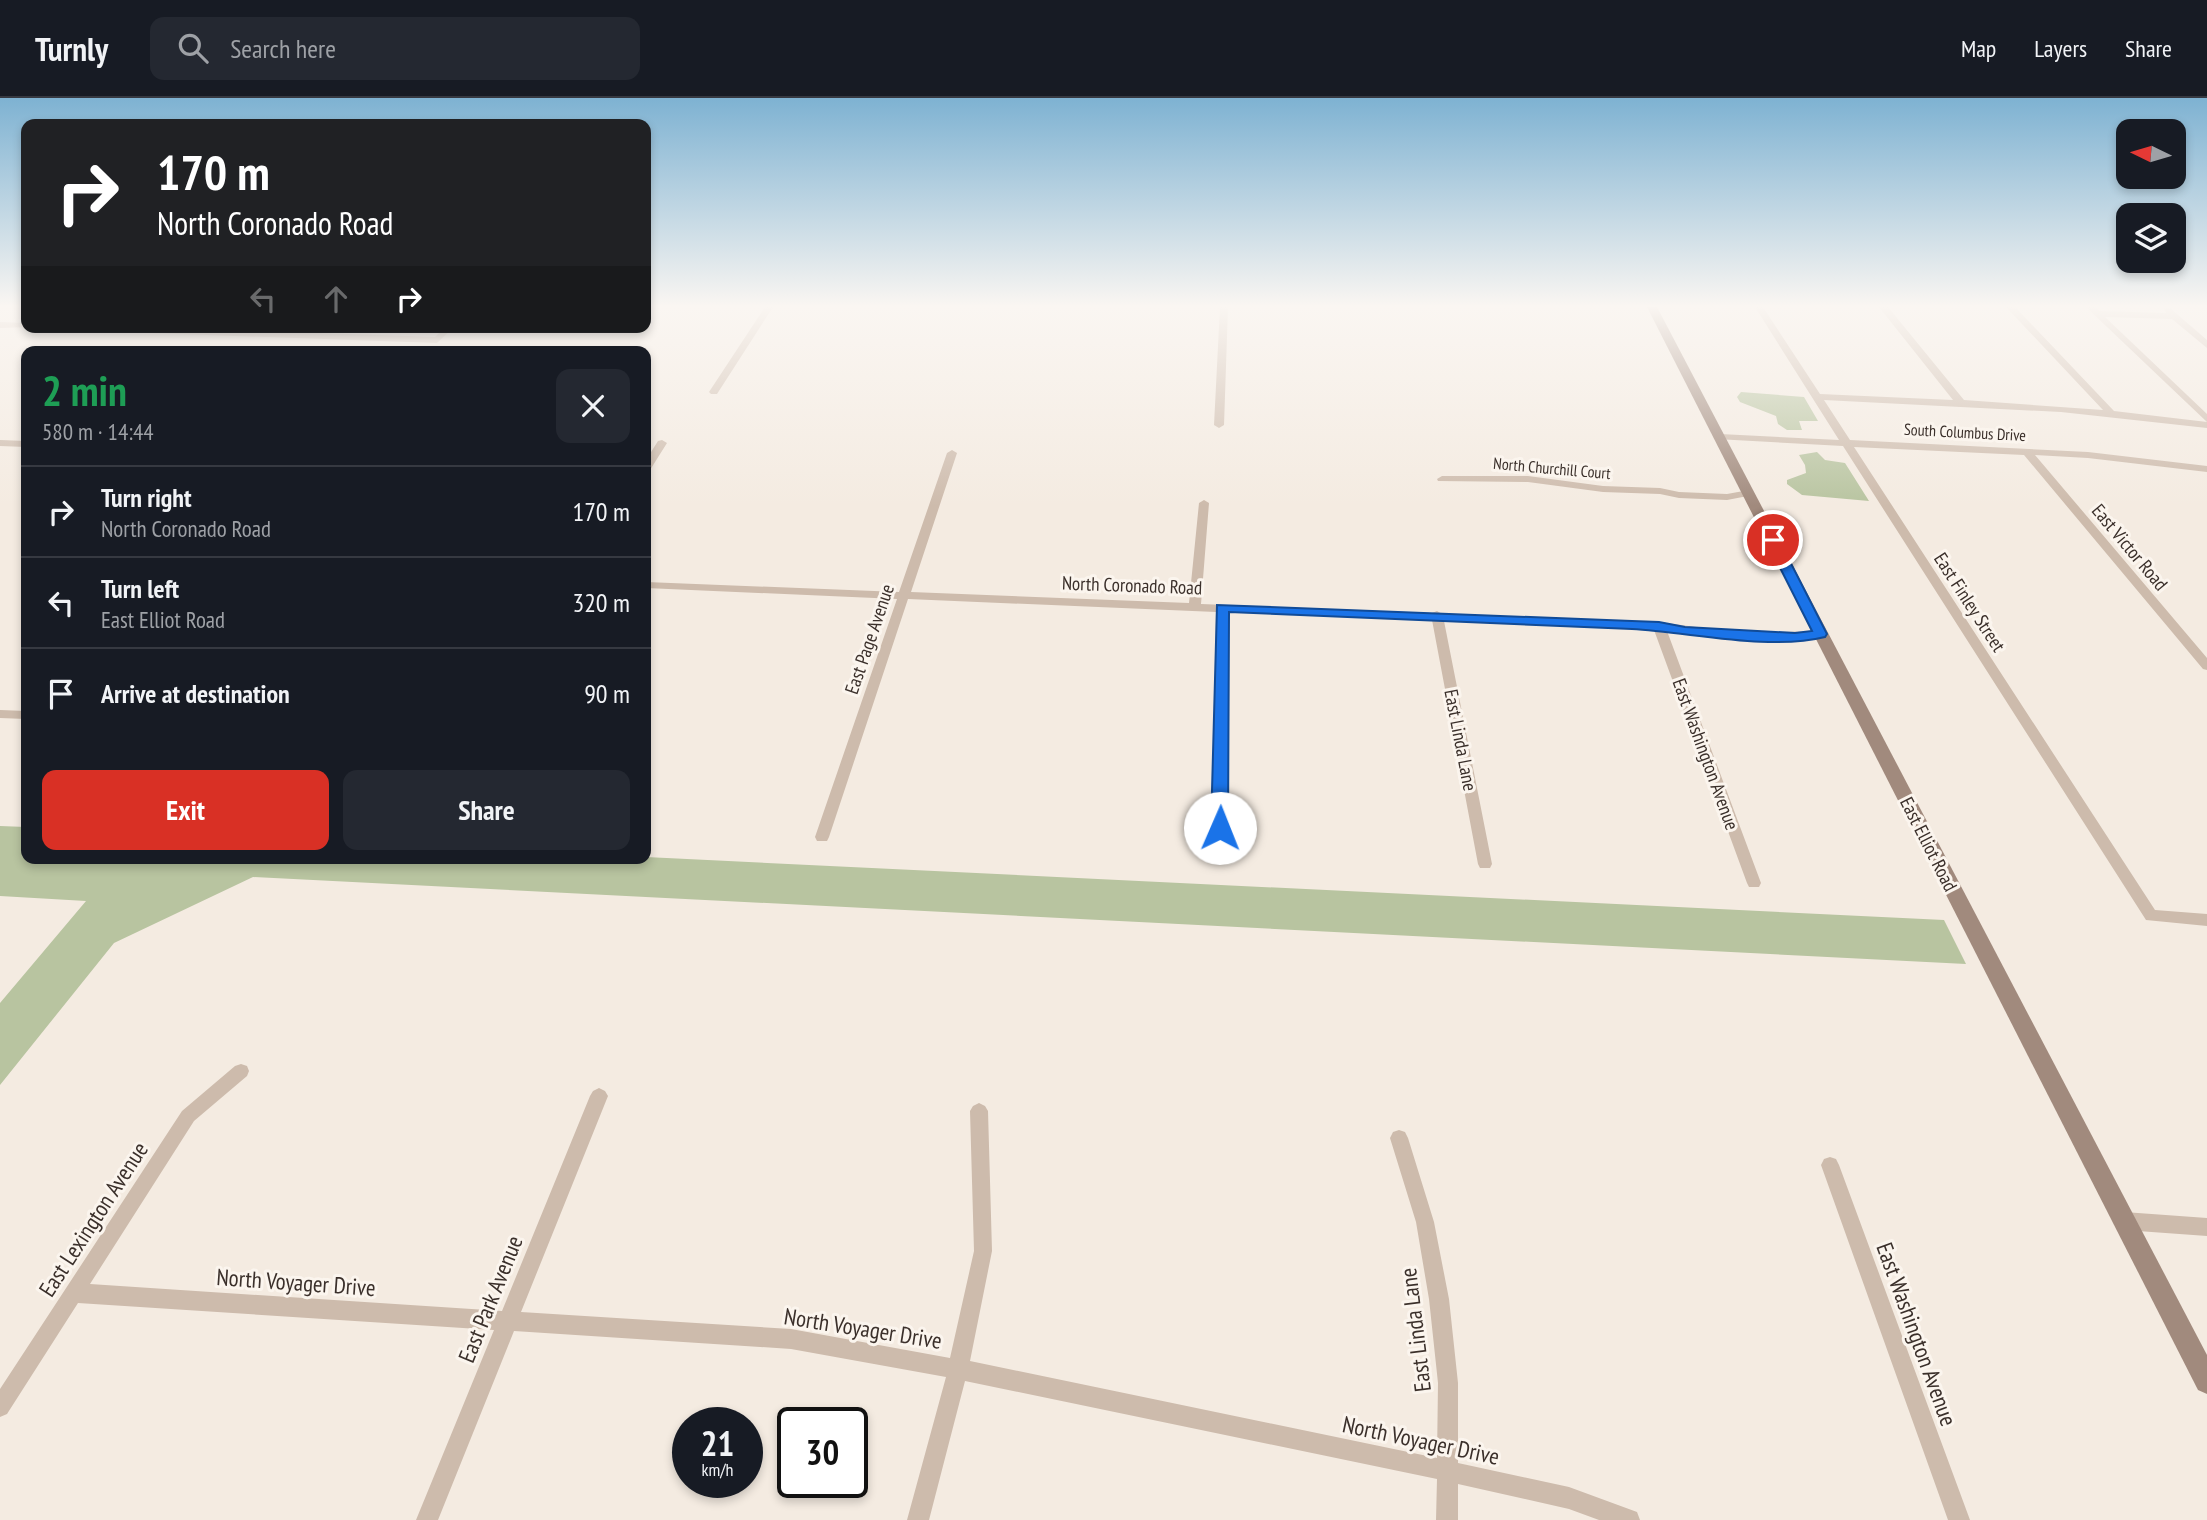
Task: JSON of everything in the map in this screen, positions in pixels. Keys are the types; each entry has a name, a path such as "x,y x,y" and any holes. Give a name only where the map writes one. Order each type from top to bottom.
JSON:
{"main road":[{"name":"East Elliot Road","path":"1687,373 2207,1381"}],"street":[{"path":"714,392 726,373"},
{"path":"1219,425 1221,373"},
{"name":"East Finley Street","path":"1802,373 2151,916 2207,920"},
{"path":"1937,373 1960,402"},
{"path":"2073,373 2110,412"},
{"path":"2160,373 2207,419"},
{"path":"1817,397 1960,402 2110,412 2207,425"},
{"name":"South Columbus Drive","path":"1720,437 2088,455 2207,470"},
{"path":"0,443 21,444"},
{"path":"651,460 662,443"},
{"name":"East Victor Road","path":"2026,451 2207,666"},
{"name":"East Page Avenue","path":"822,837 951,453"},
{"name":"North Churchill Court","path":"1442,478 1528,479 1603,489 1727,497 1749,493"},
{"path":"1195,607 1203,503"},
{"name":"North Coronado Road","path":"651,585 1437,615 1659,626 1685,632 1795,637 1820,634"},
{"path":"1219,856 1222,608"},
{"name":"East Linda Lane","path":"1437,615 1485,864"},
{"name":"East Washington Avenue","path":"1659,626 1754,883"},
{"path":"0,714 21,715"},
{"name":"East Lexington Avenue","path":"0,1406 188,1116 240,1071"},
{"name":"East Park Avenue","path":"427,1520 598,1096"},
{"path":"918,1520 958,1369 983,1251 979,1111"},
{"name":"East Linda Lane","path":"1399,1138 1425,1222 1439,1299 1448,1383 1447,1520"},
{"name":"East Washington Avenue","path":"1830,1165 1959,1520"},
{"path":"2124,1221 2207,1227"},
{"name":"North Voyager Drive","path":"74,1293 791,1339 958,1369 1569,1497 1629,1520"}],"green space":[{"path":"1741,392 1804,397 1818,421 1799,421 1802,430 1787,430 1778,424 1776,416 1740,402 1737,397"},
{"path":"1817,452 1825,460 1845,463 1869,501 1802,495 1787,484 1787,480 1806,473 1799,455"},
{"path":"0,826 21,827 21,864 651,864 651,857 1944,920 1966,964 253,877 114,943 0,1085 0,1003 86,901 0,896"}],"route":[{"path":"1220,828 1222,608 1659,626 1685,632 1795,637 1820,634 1773,540"}]}
